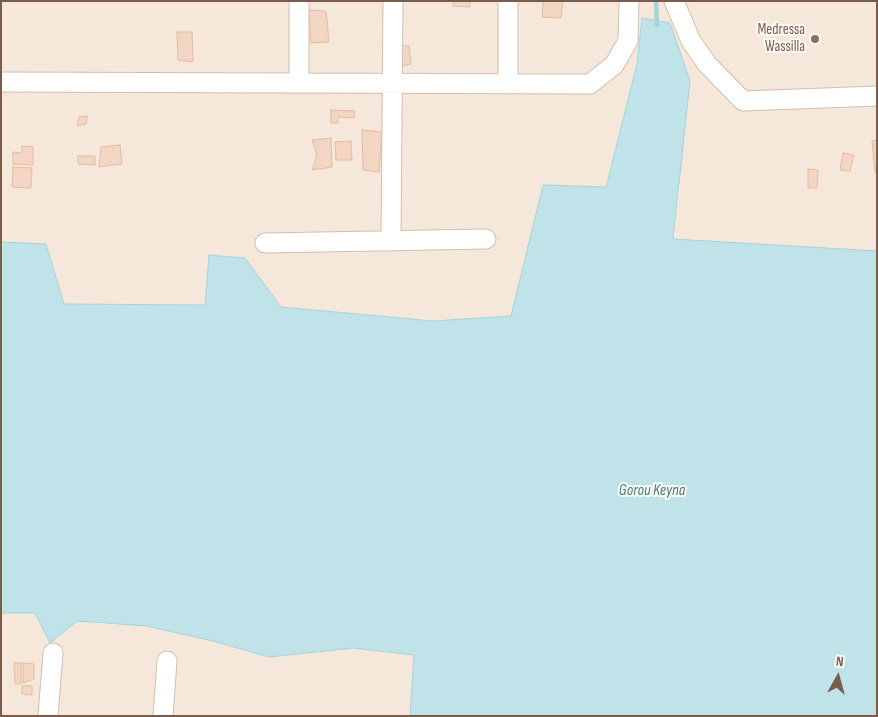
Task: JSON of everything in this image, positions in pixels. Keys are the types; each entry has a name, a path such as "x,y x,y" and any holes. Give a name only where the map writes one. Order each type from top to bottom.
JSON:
{"street":[{"path":"299,83 300,1"},
{"path":"390,241 393,1"},
{"path":"508,1 508,84"},
{"path":"1,82 590,84 614,65 628,41 629,1"},
{"path":"674,1 691,41 707,64 744,101 877,96"},
{"path":"264,242 486,239"},
{"path":"48,716 53,653"},
{"path":"163,716 167,661"}],"shaded area":[{"path":"1,1 877,1 877,251 673,240 680,187 642,18 637,64 605,188 543,185 512,316 433,321 281,307 245,258 209,255 205,305 64,304 46,244 1,242"},
{"path":"1,613 35,613 102,624 146,626 213,641 269,657 353,648 414,655 410,716 1,716"}],"water":[{"name":"Gorou Keyna","path":"642,18 670,23 690,81 673,239 877,251 877,716 410,716 414,655 353,648 269,657 213,641 146,626 77,621 50,643 35,613 1,613 1,242 46,244 64,304 205,305 209,255 245,258 281,307 433,321 511,316 543,185 606,187 637,64"}],"building":[{"path":"453,1 470,1 470,7 453,6"},
{"path":"543,1 563,1 561,18 542,17"},
{"path":"309,10 326,11 329,42 311,43"},
{"path":"177,32 192,32 193,62 178,60"},
{"path":"398,45 409,46 411,64 399,67"},
{"path":"331,110 355,111 354,118 338,117 338,123 331,123"},
{"path":"87,116 86,124 77,126 79,117"},
{"path":"362,130 382,132 379,172 363,170"},
{"path":"331,138 332,167 312,170 317,155 312,140"},
{"path":"877,140 877,173 875,173 872,141"},
{"path":"351,141 352,160 336,160 335,142"},
{"path":"120,145 122,164 99,167 101,147"},
{"path":"22,146 33,147 33,165 13,164 13,152 22,153"},
{"path":"843,153 854,155 850,171 840,170"},
{"path":"78,156 95,156 95,165 78,164"},
{"path":"13,167 32,168 31,188 12,187"},
{"path":"808,169 818,170 817,188 808,188"},
{"path":"14,663 21,663 21,684 15,684"},
{"path":"23,663 34,664 34,679 23,683"},
{"path":"22,686 32,686 32,695 22,694"}],"waterway":[{"path":"656,1 657,25"}],"place":[{"name":"Medressa Wassilla","path":"815,39"}]}
